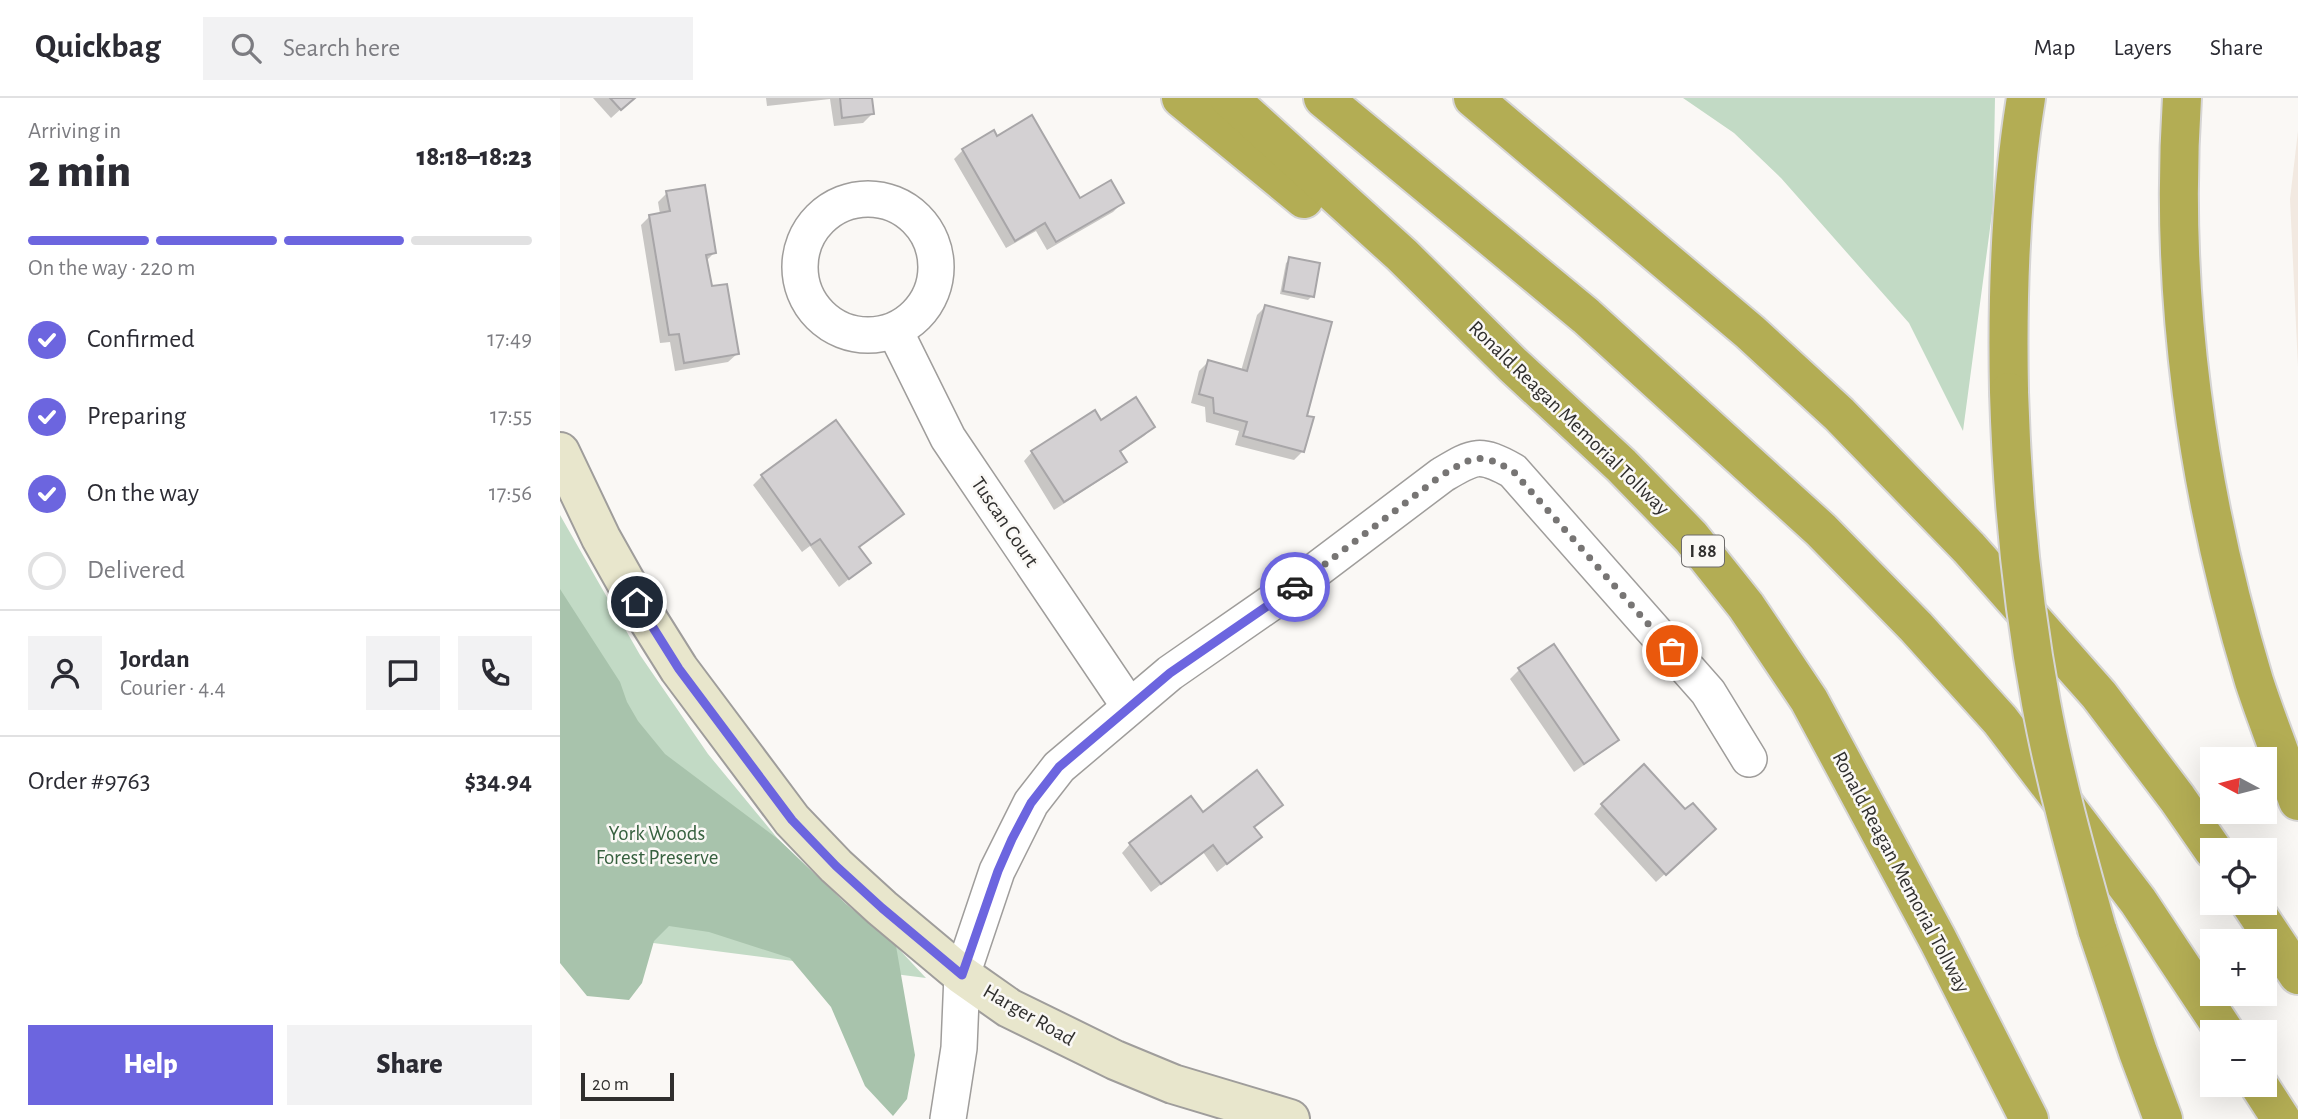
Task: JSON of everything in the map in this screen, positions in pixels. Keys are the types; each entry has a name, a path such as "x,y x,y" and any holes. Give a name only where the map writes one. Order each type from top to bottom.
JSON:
{"highway":[{"path":"1181,98 1356,242 1513,365"},
{"name":"Ronald Reagan Memorial Tollway","path":"1229,98 1402,254 1513,365 1621,465 1690,537 1746,606 1809,700 1882,833 2029,1119"},
{"path":"1323,98 1586,316 1821,530 1916,626 2000,720 2138,901 2217,1020"},
{"path":"1473,98 1750,332 1839,414 1969,548 2099,695 2205,838"},
{"path":"2026,98 2011,238 2009,392 2019,547 2036,677 2056,777 2097,929 2163,1119"},
{"path":"2182,98 2179,218 2181,284 2200,447 2239,631 2298,801"},
{"path":"2258,915 2298,975"},
{"path":"2267,1097 2281,1119"}],"street":[{"name":"Tuscan Court","path":"895,331 948,438 1129,706"},
{"name":"Harger Road","path":"560,452 601,538 679,669 792,820 836,866 962,975 1009,1008 1115,1060 1173,1084 1290,1119"},
{"path":"947,1119 958,1048 962,975 998,871 1031,803 1059,767 1170,673 1375,528 1442,475 1466,461 1479,457 1493,460 1513,471 1708,692 1749,759"}],"shaded area":[{"path":"2298,131 2298,367 2290,199"}],"green space":[{"path":"1683,98 1995,98 1993,206 1963,431 1909,323 1781,178 1734,133"},
{"name":"York Woods Forest Preserve","path":"560,515 640,655 708,754 778,839 846,904 896,946 926,978 560,931"},
{"name":"York Woods Forest Preserve","path":"560,589 620,682 638,721 665,754 778,839 846,904 896,946 915,1055 907,1099 893,1116 865,1086 831,1007 790,958 709,932 669,926 654,941 642,983 629,1000 587,996 560,963"}],"building":[{"path":"610,98 635,98 621,110"},
{"path":"840,98 872,98 874,114 842,118"},
{"path":"1032,115 1080,198 1111,180 1124,203 1056,242 1045,223 1015,241 962,149 994,130 997,136"},
{"path":"705,185 716,253 706,255 712,286 727,284 739,354 684,363 679,334 669,335 649,215 670,211 666,191"},
{"path":"1289,257 1320,263 1314,297 1283,291"},
{"path":"1265,305 1332,322 1307,416 1314,417 1304,452 1243,436 1247,422 1214,413 1213,398 1199,394 1208,360 1247,371"},
{"path":"1136,397 1155,427 1120,451 1127,462 1064,502 1031,451 1095,410 1101,420"},
{"path":"836,420 904,514 859,547 871,563 849,579 820,539 811,545 761,475"},
{"path":"1554,644 1619,740 1584,764 1518,668"},
{"path":"1644,764 1685,809 1693,803 1716,829 1666,875 1601,804"},
{"path":"1257,770 1283,805 1254,827 1262,837 1227,864 1213,845 1161,884 1129,843 1191,796 1203,812"}],"way so far":[{"path":"1295,587 1442,475 1479,457 1493,460 1513,471 1672,651"}],"route":[{"path":"637,602 679,669 792,820 836,866 882,908 962,975 1012,839 1031,803 1059,767 1170,673 1295,587"}]}
